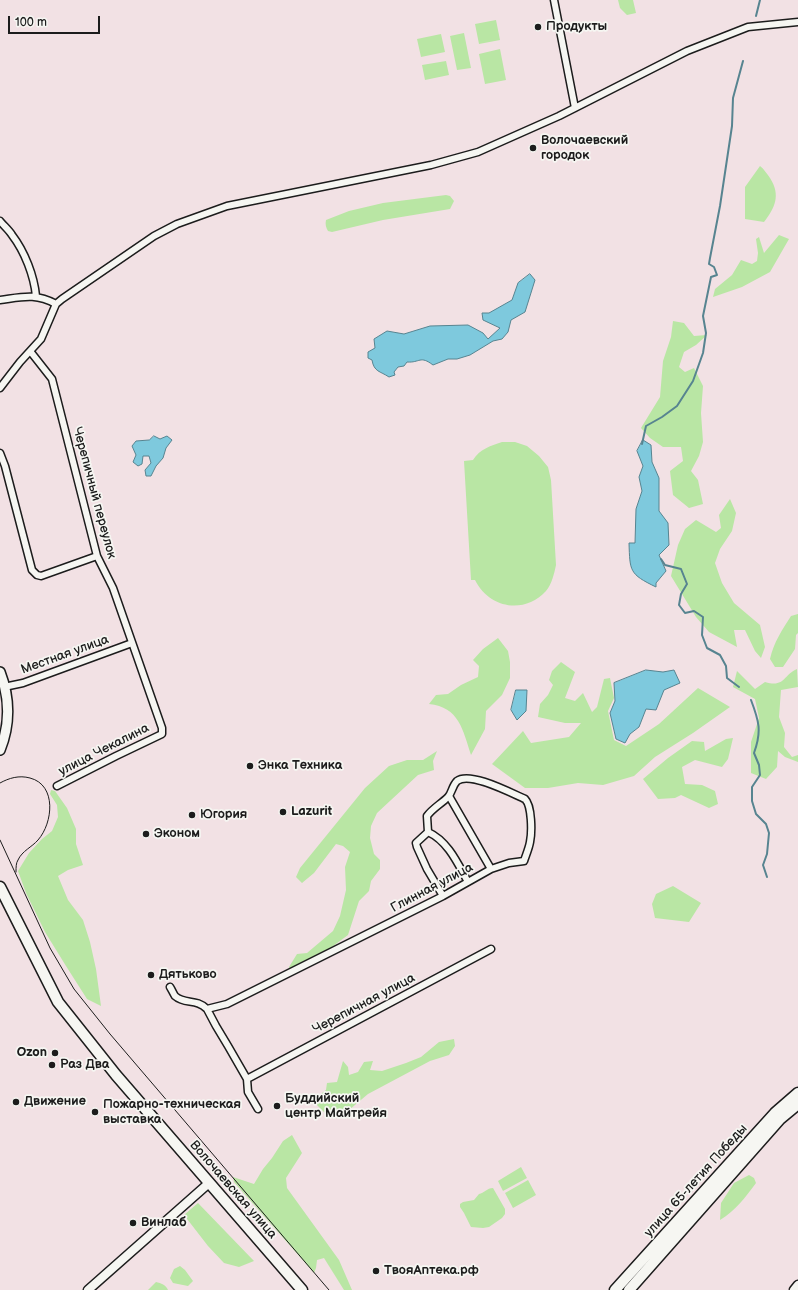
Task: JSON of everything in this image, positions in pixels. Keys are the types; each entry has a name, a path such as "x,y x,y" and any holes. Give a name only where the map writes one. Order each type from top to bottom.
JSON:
{"main road":[{"path":"0,672 7,704 8,721 0,750"},
{"name":"Волочаевская улица","path":"0,887 58,1002 116,1075 302,1290"},
{"name":"улица 65-летия Победы","path":"616,1290 775,1113 798,1093"},
{"name":"улица 65-летия Победы","path":"629,1290 780,1119 798,1104"}],"street":[{"path":"554,0 575,108"},
{"path":"0,388 20,362 41,339 56,304 154,236 177,224 227,206 424,166 478,152 559,116 688,51 743,28 798,22"},
{"path":"0,221 12,235 23,252 35,288 36,296"},
{"path":"0,300 36,296 56,304"},
{"name":"Черепичный переулок","path":"30,351 52,379 97,556 113,588 162,728 162,734"},
{"path":"0,453 5,466 32,570 37,575 41,576 97,556"},
{"name":"Местная улица","path":"4,687 49,673 132,642"},
{"name":"улица Чекалина","path":"57,786 162,734"},
{"name":"Глинная улица","path":"207,1009 227,1004 443,896 491,870 509,863 524,861 530,842 531,827 528,802 525,799 475,779 466,778 458,781 453,787 450,796 433,808 426,816 426,834"},
{"path":"450,796 491,870"},
{"path":"443,896 426,869 417,847 416,843 426,834 435,834 451,851 468,882"},
{"name":"Черепичная улица","path":"247,1079 491,949"},
{"path":"170,987 176,996 185,1001 202,1004 207,1009 247,1079 248,1092 258,1109"},
{"path":"88,1290 209,1182"},
{"path":"794,1290 798,1285"}],"green space":[{"path":"618,0 633,0 636,13 627,15 620,8"},
{"path":"496,20 500,40 479,44 475,24"},
{"path":"464,33 471,68 457,70 450,36"},
{"path":"441,34 445,52 421,57 417,39"},
{"path":"500,49 506,80 485,84 479,54"},
{"path":"446,61 449,75 425,80 422,65"},
{"path":"760,166 770,178 776,196 774,206 764,222 745,219 745,187"},
{"path":"446,195 450,196 454,201 450,209 383,220 332,232 328,231 326,227 326,220 349,211 383,203"},
{"path":"779,235 789,239 770,272 742,287 713,297 715,289 732,275 741,260 752,264 757,261 758,253 756,239 759,237 764,253"},
{"path":"673,321 684,323 694,336 707,335 696,345 684,352 679,367 685,372 694,368 703,386 701,413 703,442 699,456 691,471 698,480 703,504 689,508 673,495 670,471 683,461 681,447 663,447 650,438 641,428 660,397 663,361 671,337"},
{"path":"502,442 515,442 527,446 539,456 548,467 551,480 556,565 554,575 546,591 537,599 518,605 508,605 498,602 489,597 475,580 471,580 464,461 473,460 482,451"},
{"path":"730,499 736,513 732,531 720,549 715,563 722,583 734,603 760,625 765,647 761,658 755,651 745,630 734,630 737,647 709,632 696,617 671,576 678,545 685,529 696,520 716,532 721,528 719,515"},
{"path":"798,614 798,633 796,635 795,649 783,667 775,667 770,659 776,642 791,616"},
{"path":"498,638 508,651 510,678 502,695 486,711 485,729 471,755 458,721 447,710 439,706 429,704 436,695 448,694 461,685 478,677 479,666 473,660 483,649"},
{"path":"561,662 575,672 565,698 575,701 583,693 592,712 597,707 604,679 610,678 614,698 608,711 614,740 626,746 659,724 698,688 730,707 655,757 634,776 603,785 578,783 548,788 525,788 492,764 523,731 531,743 569,737 581,723 565,723 538,717 540,704 548,695 553,685 549,680 552,671"},
{"path":"797,669 798,687 781,690 779,717 785,733 784,747 792,757 798,755 798,762 785,757 778,751 777,767 766,779 751,773 751,742 759,718 755,699 733,687 737,671 755,689 765,682 780,682"},
{"path":"733,738 728,759 722,767 695,760 682,767 685,784 702,785 715,791 718,804 709,808 681,795 675,798 658,799 643,779 668,758 692,741 704,742 705,751 726,739"},
{"path":"437,751 433,761 434,770 418,775 377,813 371,826 370,838 374,854 380,860 380,869 371,881 369,891 359,901 348,935 321,955 290,971 289,967 297,954 307,953 333,931 340,916 346,890 345,867 350,852 343,846 336,844 314,873 302,883 296,877 300,868 365,788 389,766 407,760 423,760"},
{"path":"51,790 55,791 67,808 76,829 76,844 83,865 68,870 58,876 68,900 83,920 96,969 101,1006 87,999 45,932 26,893 18,871 29,853 52,831 58,817 57,805 50,794"},
{"path":"673,886 701,903 689,922 655,918 652,904 656,894"},
{"path":"454,1039 455,1046 449,1055 430,1061 368,1094 349,1110 325,1113 314,1102 318,1096 326,1090 327,1083 337,1082 343,1061 348,1067 349,1075 358,1072 364,1062 373,1061 370,1070 382,1071 421,1057 439,1042"},
{"path":"292,1135 302,1153 286,1178 287,1188 339,1260 352,1290 344,1290 324,1258 317,1260 314,1273 234,1182 233,1177 254,1184 283,1141"},
{"path":"521,1167 527,1178 503,1191 498,1181"},
{"path":"749,1175 754,1178 756,1183 744,1199 720,1220 721,1203 734,1183"},
{"path":"528,1180 536,1195 513,1208 505,1193"},
{"path":"493,1188 505,1209 505,1214 502,1218 489,1227 471,1227 460,1207 460,1204 474,1200 479,1194"},
{"path":"198,1203 254,1261 239,1267 224,1263 208,1246 184,1215"},
{"path":"180,1266 193,1281 188,1286 173,1283 170,1278 174,1269"},
{"path":"156,1282 163,1284 168,1290 148,1290"}],"water":[{"path":"530,274 535,280 525,312 511,320 508,332 502,339 493,341 470,355 457,359 448,359 433,365 425,360 407,362 404,366 398,367 394,372 395,375 389,377 378,371 374,367 372,360 368,358 368,352 375,348 374,339 387,331 404,334 430,326 468,325 483,333 488,339 500,328 483,320 482,313 489,313 512,300 518,283"},
{"path":"154,436 160,439 167,436 172,440 166,448 163,458 156,466 151,476 146,476 145,470 151,463 149,456 143,456 142,464 138,466 133,462 136,455 132,446 136,441 149,440"},
{"path":"643,440 651,445 652,462 659,478 659,511 668,523 669,545 659,555 666,571 656,583 656,587 647,583 636,575 631,566 630,560 629,543 635,543 636,509 642,491 639,477 643,466 637,451"},
{"path":"646,670 663,672 674,670 680,683 664,690 656,710 646,709 639,727 630,734 625,743 616,739 610,713 615,701 614,683"},
{"path":"516,690 527,690 526,711 517,720 511,710"}],"waterway":[{"path":"756,16 760,0"},
{"path":"642,444 646,426 677,406 693,381 703,353 706,333 703,316 711,277 717,275 714,267 709,264 720,206 732,126 733,98 743,61"},
{"path":"661,559 665,565 681,569 687,584 681,594 679,605 685,613 694,611 703,617 702,635 707,648 720,655 726,666 727,678 739,687"},
{"path":"751,700 758,720 759,732 754,753 759,765 760,775 752,787 752,801 756,814 766,824 769,833 767,854 763,865 767,877"}],"tram line":[{"path":"0,783 14,778 30,778 39,782 45,788 50,805 47,824 43,833 17,861 16,872"},
{"path":"0,840 50,948 74,989 110,1034 329,1290"}],"place":[{"name":"Продукты","path":"538,27"},
{"name":"Волочаевский городок","path":"533,148"},
{"name":"Энка Техника","path":"250,766"},
{"name":"Lazurit","path":"283,812"},
{"name":"Югория","path":"192,815"},
{"name":"Эконом","path":"146,834"},
{"name":"Дятьково","path":"151,975"},
{"name":"Ozon","path":"55,1053"},
{"name":"Раз Два","path":"52,1065"},
{"name":"Движение","path":"16,1102"},
{"name":"Буддийский центр Майтрейя","path":"277,1106"},
{"name":"Пожарно-техническая выставка","path":"95,1112"},
{"name":"Винлаб","path":"133,1223"},
{"name":"ТвояАптека.рф","path":"376,1271"}]}
